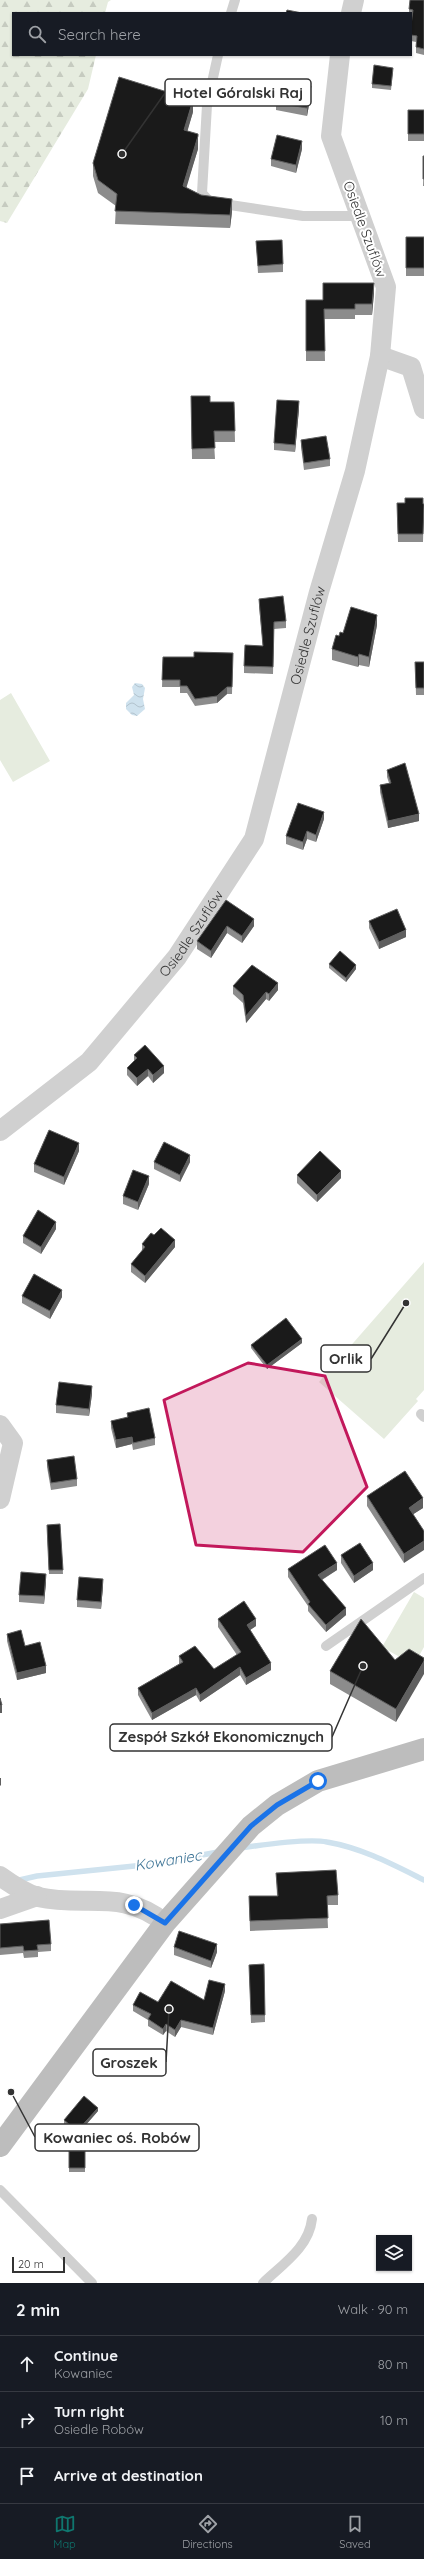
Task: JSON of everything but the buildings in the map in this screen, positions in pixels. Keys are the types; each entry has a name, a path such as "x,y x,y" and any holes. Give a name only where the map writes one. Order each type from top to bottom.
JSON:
{"street":[{"path":"351,12 354,0"},
{"name":"Osiedle Szuflów","path":"0,1131 89,1062 177,957 254,839 319,592 355,471 380,356 386,287 331,136 340,56"},
{"path":"380,356 411,367 424,409"},
{"path":"0,1425 13,1443 0,1500"},
{"path":"0,2146 165,1923 211,1869 251,1826 277,1805 318,1781 424,1749"},
{"path":"0,1876 29,1893 120,1901 146,1910 165,1923"},
{"path":"0,1910 29,1893"}],"lane":[{"path":"231,12 235,0"},
{"path":"218,56 207,105 202,193 210,202 304,216 360,216"},
{"path":"326,1646 424,1578"},
{"path":"0,2190 92,2283"},
{"path":"263,2283 306,2241 311,2232 312,2219"}],"highlighted area":[{"path":"248,1363 325,1376 367,1487 303,1552 196,1545 164,1400"}],"green space":[{"path":"0,0 111,0 108,2 105,12 12,12 12,56 96,56 88,89 7,223 0,221"},
{"path":"11,693 50,761 13,782 0,760 0,700"},
{"path":"424,1262 424,1390 416,1399 418,1401 384,1439 319,1382"},
{"path":"414,1592 424,1598 424,1647 414,1665 382,1647"}],"water":[{"path":"135,683 142,684 145,688 143,699 145,709 137,716 132,715 126,709 126,703 134,695 132,687"}],"waterway":[{"name":"Kowaniec","path":"241,1848 296,1841 327,1842 365,1852 424,1880"},
{"name":"Kowaniec","path":"15,1881 37,1876 154,1864 218,1852"}],"place":[{"name":"Hotel Góralski Raj","path":"122,154"},
{"name":"Orlik","path":"406,1303"},
{"name":"Zespół Szkół Ekonomicznych","path":"363,1666"},
{"name":"Groszek","path":"169,2009"},
{"name":"Kowaniec oś. Robów","path":"11,2092"}],"route":[{"path":"134,1905 146,1910 165,1923 211,1869 251,1826 277,1805 298,1791 318,1781"}]}
